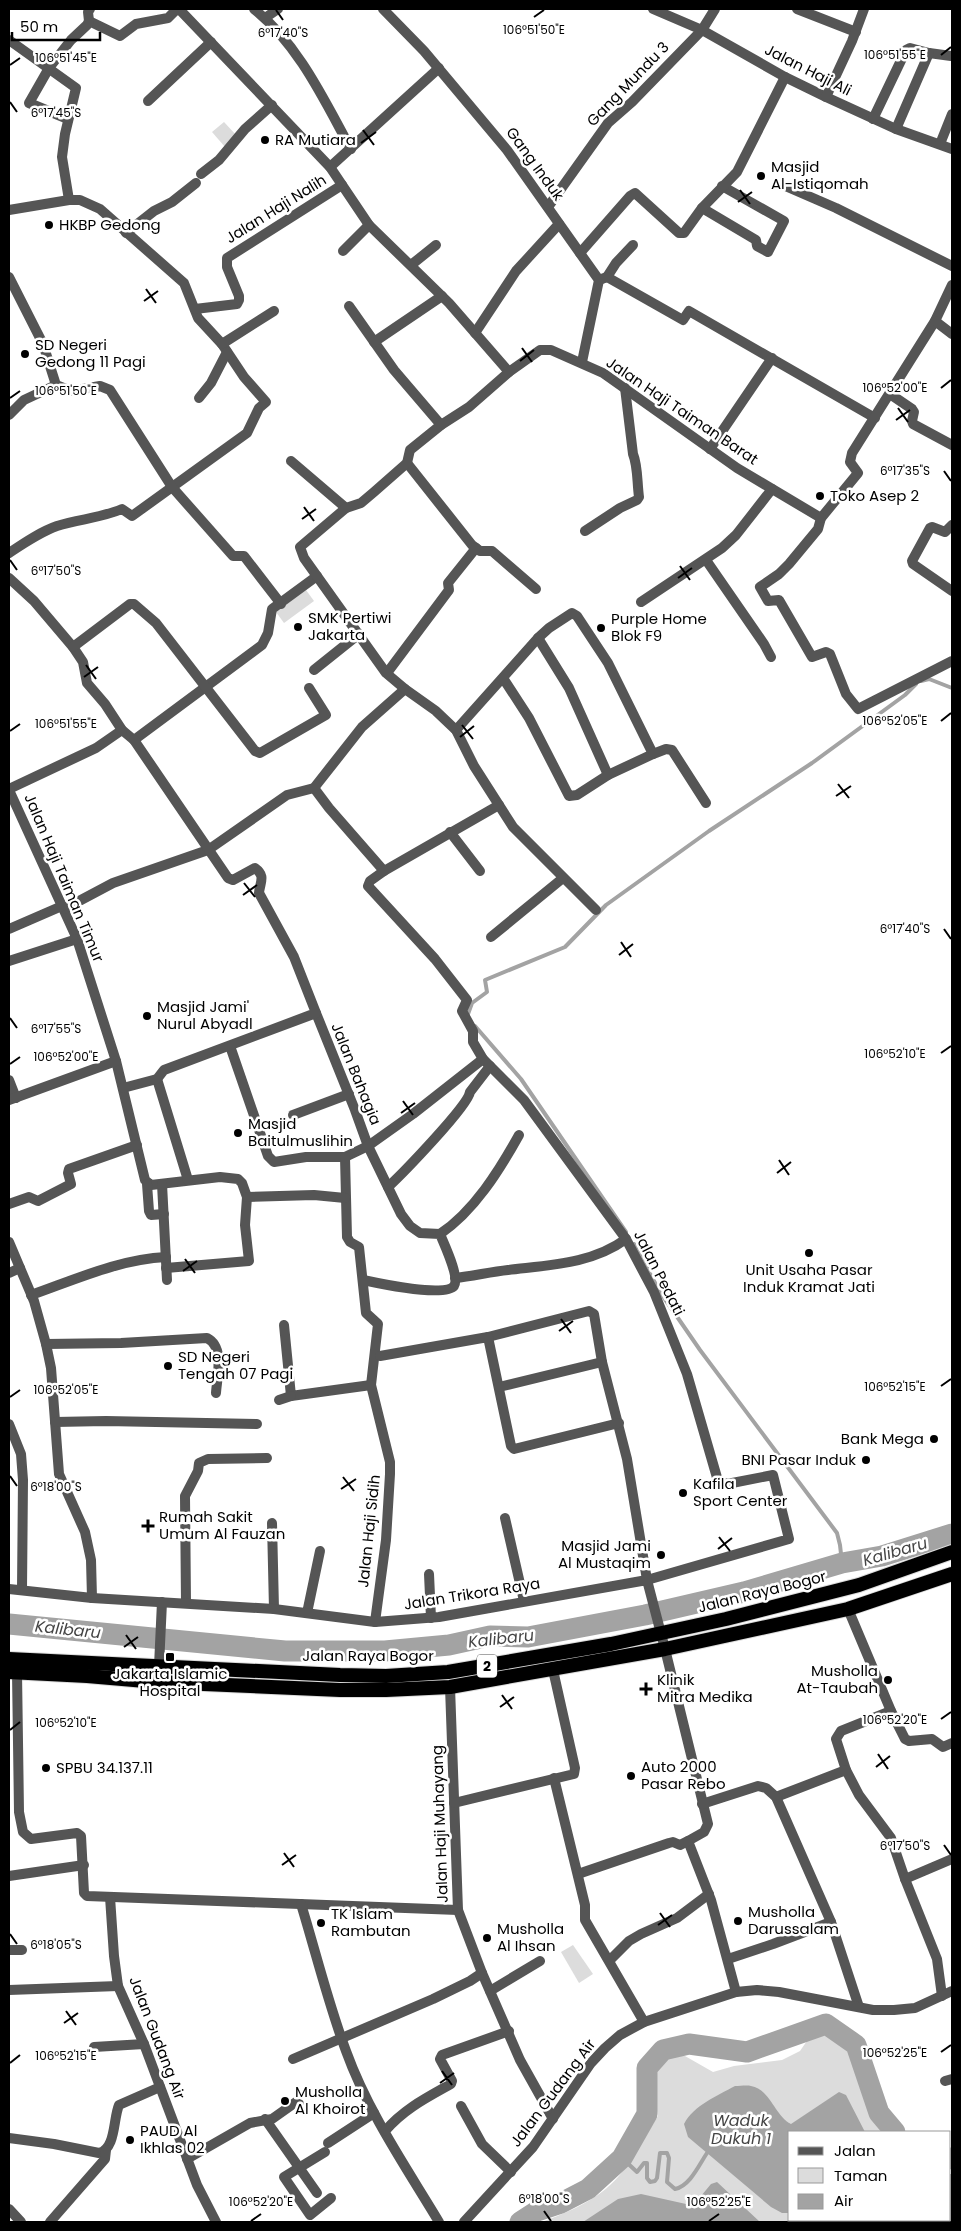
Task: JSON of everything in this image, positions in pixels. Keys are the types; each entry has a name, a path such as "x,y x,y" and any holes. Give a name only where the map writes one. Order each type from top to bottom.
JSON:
{"highway":[{"name":"Jalan Raya Bogor","path":"9,1659 159,1660 340,1675 403,1675 466,1669 611,1644 660,1629 726,1619 859,1584 952,1552"},
{"name":"2","path":"13,1672 157,1682 340,1690 403,1690 450,1687 665,1650 848,1609 952,1574"},
{"path":"403,1675 403,1690"}],"street":[{"path":"68,119 29,103 49,68 89,21 88,12 90,9"},
{"path":"89,21 120,36 136,24 168,18 178,9 330,167 369,225 442,296 509,372"},
{"path":"254,9 265,18 311,76 351,149"},
{"path":"265,18 278,9"},
{"name":"Gang Induk","path":"383,9 439,68 507,150 580,253 603,278"},
{"name":"Jalan Haji Ali","path":"654,9 702,30 785,77 826,97 896,129 952,149"},
{"name":"Gang Mundu 3","path":"548,207 608,123 632,102 702,30 715,9"},
{"path":"797,9 856,32"},
{"path":"826,97 856,32 864,9"},
{"path":"9,40 76,88 68,119 62,157 69,200"},
{"path":"148,101 211,42"},
{"path":"873,118 906,50 910,48 951,56"},
{"path":"896,129 929,53"},
{"path":"330,167 439,68"},
{"path":"580,253 632,194 637,194 681,234 684,233 702,208 737,172 785,77"},
{"path":"126,233 154,212 172,202 219,160 245,129 272,105"},
{"path":"940,144 952,114"},
{"name":"Jalan Haji Nalih","path":"195,309 237,304 239,296 226,267 227,258 342,184"},
{"path":"702,208 740,228 756,240 757,246 768,252 784,221 722,186"},
{"path":"783,186 836,208 952,266"},
{"path":"9,210 69,200 80,200 100,209 184,283 202,324 224,348 244,378 266,402 259,408 247,433 132,516 122,509 107,516 57,526 30,539 9,553"},
{"path":"475,333 516,272 559,224"},
{"path":"343,252 369,225"},
{"path":"411,265 436,245"},
{"path":"582,362 603,278 633,245"},
{"path":"9,277 43,344 56,385"},
{"path":"603,278 683,320 689,311 875,418"},
{"path":"952,285 935,321 849,460 858,473 821,518 818,529 790,564 760,587 768,601 779,600 812,658 826,652 830,654 846,694 856,708 861,709 952,661"},
{"path":"374,342 442,296"},
{"path":"349,306 394,370 441,425"},
{"path":"199,398 211,383 224,348 274,311"},
{"path":"935,321 952,334"},
{"name":"Jalan Haji Taiman Barat","path":"596,910 513,827 474,766 456,730 436,711 405,689 387,673 317,576 300,551 300,546 346,508 361,503 407,463 410,450 441,425 469,407 509,372 540,350 551,350 582,362 603,373 710,449 821,518"},
{"path":"710,449 772,358"},
{"path":"9,415 24,400 56,385 71,391 100,386 110,390 172,487 233,556 244,556 280,604"},
{"path":"585,531 639,497 636,462 633,454 624,388"},
{"path":"890,394 912,409 914,412 913,424 952,445"},
{"path":"291,461 346,508"},
{"path":"407,463 476,548 480,551 492,551 536,589"},
{"path":"641,602 706,560 736,535 772,489"},
{"path":"952,525 945,532 930,528 912,561 952,591"},
{"path":"387,673 448,590 448,583 476,548"},
{"path":"706,560 771,657"},
{"path":"134,740 262,645 268,634 271,611 317,576"},
{"path":"9,578 34,601 73,647 83,662 87,684 105,704 122,730 134,740 208,850"},
{"path":"73,647 132,603 156,623 255,751 260,753 326,715 309,688"},
{"path":"456,730 538,638 569,613 577,616 608,663 653,754"},
{"path":"314,670 359,634"},
{"path":"538,638 569,688 608,776"},
{"path":"503,678 528,718 566,794 573,797 608,776 666,749 672,750 706,803"},
{"path":"9,928 63,908 126,878 208,850 288,795 314,788 362,727 405,689"},
{"path":"9,789 96,748 122,730"},
{"path":"314,788 384,871 499,805"},
{"name":"Jalan Haji Taiman Timur","path":"9,789 77,939 116,1061 146,1182 148,1211 151,1215 164,1214"},
{"path":"450,832 480,871"},
{"name":"Jalan Bahagia","path":"208,850 230,880 255,868 261,874 263,879 258,894 294,957 368,1146 401,1214 415,1230 424,1234 440,1234"},
{"name":"Jalan Pedati","path":"384,871 370,881 368,886 440,965 467,1000 462,1011 473,1031 474,1042 487,1063 524,1100 626,1239 654,1292 684,1365 718,1481 727,1484 773,1475 789,1538 785,1541"},
{"path":"491,937 563,878"},
{"path":"9,961 77,939"},
{"path":"123,1088 157,1079 164,1070 316,1013"},
{"path":"230,1046 271,1161 316,1156 345,1157 368,1146 487,1063"},
{"path":"9,1080 12,1099 116,1061"},
{"path":"388,1187 414,1162 469,1097 487,1063"},
{"path":"157,1079 188,1180"},
{"path":"293,1115 349,1094"},
{"path":"363,1280 431,1290 452,1288 455,1278 440,1234 461,1218 496,1173 519,1135"},
{"path":"9,1204 29,1197 38,1201 71,1184 68,1173 69,1169 137,1145"},
{"name":"Jalan Haji Sidih","path":"345,1157 347,1237 350,1242 358,1247 366,1313 378,1324 371,1385 390,1462 386,1540 375,1622"},
{"path":"146,1182 162,1184 188,1180 234,1178 242,1183 247,1197 245,1225 249,1261 166,1268"},
{"path":"162,1184 167,1280"},
{"path":"247,1197 314,1195 345,1198"},
{"path":"455,1278 496,1271 555,1266 616,1246 626,1239"},
{"path":"9,1242 31,1295 46,1344 51,1368 59,1474 80,1518 88,1544 92,1572 92,1598"},
{"path":"31,1295 125,1264 149,1258 166,1257"},
{"path":"9,1273 20,1268"},
{"path":"380,1356 488,1337 589,1311 594,1316 602,1362 627,1459 647,1580 708,1824 704,1832 680,1845 673,1842 669,1843 578,1874"},
{"path":"284,1325 292,1396"},
{"path":"488,1337 511,1446 514,1449 619,1423"},
{"path":"46,1344 121,1343 208,1338 218,1348 216,1394"},
{"path":"499,1387 602,1362"},
{"path":"279,1400 292,1396 371,1385"},
{"path":"55,1422 106,1421 257,1424"},
{"path":"9,1424 17,1440 22,1462 22,1590"},
{"path":"186,1603 185,1496 198,1471 199,1463 208,1459 267,1458"},
{"path":"505,1518 524,1601"},
{"path":"272,1523 274,1609"},
{"name":"Jalan Trikora Raya","path":"9,1589 92,1598 274,1609 353,1621 375,1622 431,1618 647,1580 785,1541"},
{"path":"307,1613 320,1551"},
{"path":"429,1574 431,1618"},
{"path":"159,1660 162,1602"},
{"path":"848,1609 891,1711 907,1740 932,1739 943,1747 952,1743"},
{"path":"454,1803 574,1774 575,1771 553,1670"},
{"path":"13,1672 20,1755 19,1812 23,1832 31,1839 77,1833 82,1838 84,1893 87,1896 458,1910"},
{"name":"Jalan Haji Muhayang","path":"450,1687 458,1910 482,1973 527,2073 553,2119"},
{"path":"891,1711 838,1733 836,1736 837,1744 846,1770 859,1795 888,1832 937,1959 942,1996"},
{"path":"776,1797 846,1770"},
{"path":"554,1778 586,1905 585,1920 610,1960 644,2022"},
{"path":"702,1804 758,1786 766,1788 776,1797 831,1922 859,2007"},
{"path":"688,1841 709,1894 736,1992"},
{"path":"905,1879 952,1859"},
{"path":"9,1876 84,1865"},
{"path":"610,1960 629,1941 677,1918 709,1894"},
{"name":"Jalan Gudang Air","path":"110,1897 118,1986 144,2044 197,2185 216,2222"},
{"path":"301,1904 341,2036 374,2113 439,2222"},
{"path":"728,1958 773,1944 831,1922"},
{"path":"9,1950 22,1950"},
{"path":"490,1990 540,1961"},
{"path":"293,2059 318,2049 341,2036 433,1999 482,1973"},
{"path":"9,1990 118,1986"},
{"name":"Jalan Gudang Air","path":"464,2222 533,2147 591,2063 620,2035 644,2022 736,1992 757,1990 779,1992 882,2010 915,2008 952,1991"},
{"path":"385,2131 397,2117 415,2104 451,2084 452,2081 440,2059 442,2055 509,2031"},
{"path":"94,2047 144,2044"},
{"path":"9,2138 99,2153 109,2148 118,2107 121,2103 160,2087"},
{"path":"187,2159 250,2123 272,2119 296,2102 299,2104"},
{"path":"461,2106 482,2144 511,2172"},
{"path":"331,2198 310,2215 284,2177 300,2168 374,2113"},
{"path":"266,2119 317,2193"},
{"path":"50,2222 105,2159 106,2150"},
{"path":"9,2209 21,2222"}],"green space":[{"path":"224,122 237,136 225,147 212,132"},
{"path":"306,590 314,601 284,623 276,612"},
{"path":"573,1945 593,1974 579,1983 561,1952"},
{"path":"818,2033 832,2037 848,2050 875,2123 881,2131 788,2131 788,2221 924,2221 542,2222 573,2209 602,2192 618,2177 628,2164 658,2116 651,2079 655,2062 668,2054 685,2056 713,2072 734,2066 782,2060 800,2051 811,2035"}],"water":[{"name":"Waduk Dukuh 1","path":"735,2086 758,2088 768,2097 785,2120 791,2124 839,2092 846,2095 864,2131 788,2131 788,2213 782,2213 771,2207 688,2137 684,2124 694,2111"},
{"path":"951,2174 952,2174 952,2222 950,2221"},
{"path":"717,2182 760,2222 583,2222 618,2199 641,2194 686,2204 696,2202 711,2184"},
{"path":"849,2221 895,2221 893,2222"}],"waterway":[{"path":"921,681 929,679 952,688"},
{"path":"468,1014 472,1003 487,992 485,980 565,947 606,905 709,831 812,763 905,695 916,684"},
{"path":"475,1026 521,1079 626,1232"},
{"path":"634,1244 660,1292 700,1350 837,1533 842,1563"},
{"name":"Kalibaru","path":"9,1624 285,1651 385,1651 449,1645 490,1636 528,1637 645,1615 744,1592 842,1563 882,1556 952,1534"},
{"path":"520,2222 537,2211 561,2203 588,2189 622,2158 647,2114 647,2068 663,2050 689,2044 747,2052 826,2024 856,2045 879,2113 894,2131"},
{"path":"622,2158 637,2172 644,2163 647,2163 647,2178 650,2182 655,2181 657,2178 660,2153 667,2153 669,2158 667,2182 675,2189 690,2179 707,2153"}],"place":[{"name":"RA Mutiara","path":"265,140"},
{"name":"Masjid Al-Istiqomah","path":"761,176"},
{"name":"HKBP Gedong","path":"49,225"},
{"name":"SD Negeri Gedong 11 Pagi","path":"25,354"},
{"name":"Toko Asep 2","path":"820,496"},
{"name":"SMK Pertiwi Jakarta","path":"298,627"},
{"name":"Purple Home Blok F9","path":"601,628"},
{"name":"Masjid Jami' Nurul Abyadl","path":"147,1016"},
{"name":"Masjid Baitulmuslihin","path":"238,1133"},
{"name":"Unit Usaha Pasar Induk Kramat Jati","path":"809,1253"},
{"name":"SD Negeri Tengah 07 Pagi","path":"168,1366"},
{"name":"Bank Mega","path":"934,1439"},
{"name":"BNI Pasar Induk","path":"866,1460"},
{"name":"Kafila Sport Center","path":"683,1493"},
{"name":"Rumah Sakit Umum Al Fauzan","path":"148,1526"},
{"name":"Masjid Jami Al Mustaqim","path":"661,1555"},
{"name":"Jakarta Islamic Hospital","path":"170,1657"},
{"name":"Musholla At-Taubah","path":"888,1680"},
{"name":"Klinik Mitra Medika","path":"646,1689"},
{"name":"SPBU 34.137.11","path":"46,1768"},
{"name":"Auto 2000 Pasar Rebo","path":"631,1776"},
{"name":"Musholla Darussalam","path":"738,1921"},
{"name":"TK Islam Rambutan","path":"321,1923"},
{"name":"Musholla Al Ihsan","path":"487,1938"},
{"name":"Musholla Al Khoirot","path":"285,2101"},
{"name":"PAUD Al Ikhlas 02","path":"130,2140"}]}
